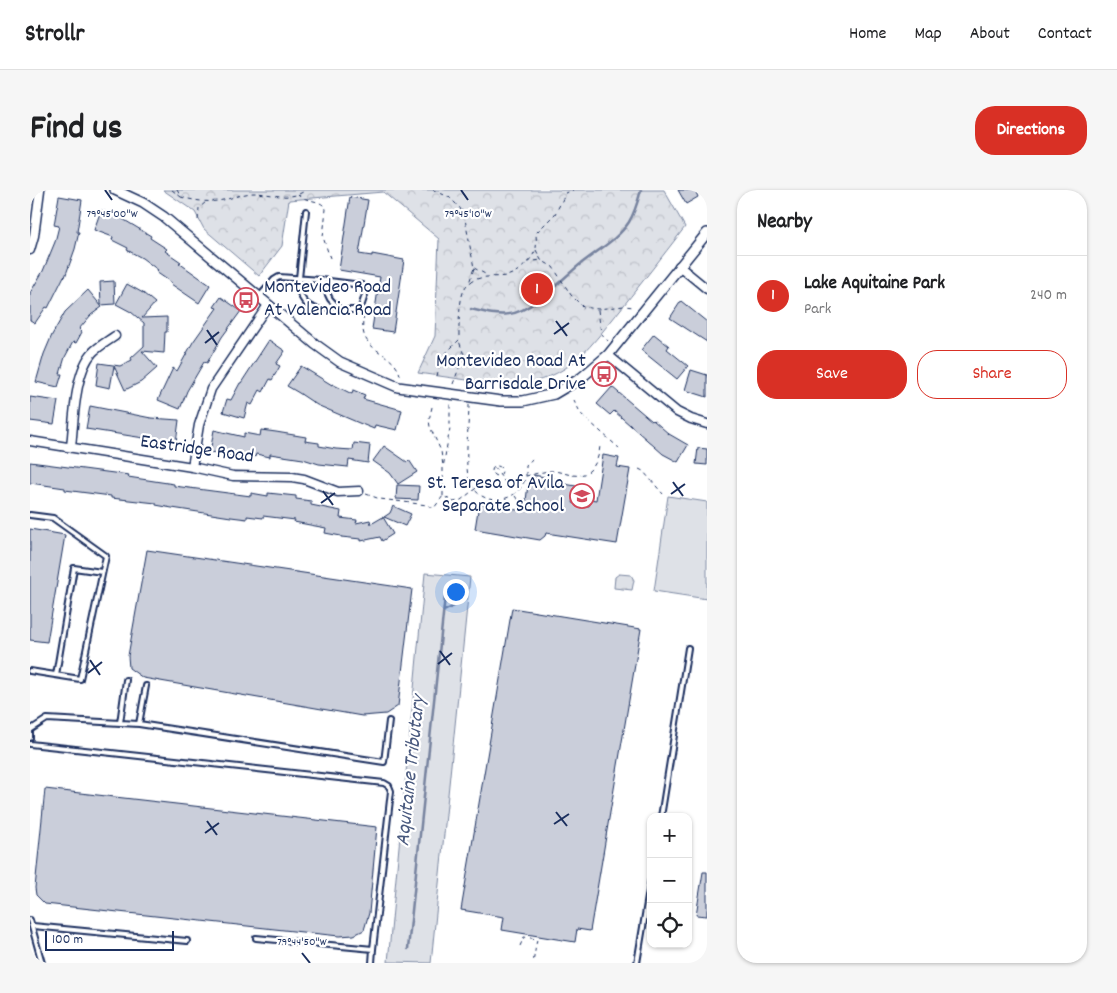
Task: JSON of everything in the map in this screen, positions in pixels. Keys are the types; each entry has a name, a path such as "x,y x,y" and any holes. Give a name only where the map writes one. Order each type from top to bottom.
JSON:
{"street":[{"path":"30,250 34,236 40,190"},
{"path":"115,190 143,203 164,217 315,344 340,362 403,388 514,401 546,397 554,394 581,378 611,352 707,233"},
{"path":"679,266 707,289"},
{"path":"192,467 199,425 211,389 268,305"},
{"path":"71,447 78,388 82,372 93,351 115,336"},
{"path":"611,352 677,412 707,424"},
{"name":"Eastridge Road","path":"30,441 192,467 233,476 292,477 304,479 338,492 359,492"}],"lane":[{"path":"306,211 299,279 300,297 306,305 322,310"},
{"path":"259,297 279,277 321,280 362,285 365,295 360,310 340,310 330,299 321,280"},
{"path":"30,515 53,518 106,556 80,679 30,671"},
{"path":"56,675 74,568 102,572"},
{"path":"662,813 688,648"},
{"path":"120,723 126,680"},
{"path":"139,724 146,686"},
{"path":"30,738 30,730 47,719 139,724 384,762 389,721"},
{"path":"30,744 384,783 389,786 391,791 389,817 372,963"},
{"path":"637,963 647,903"},
{"path":"30,920 42,963"},
{"path":"33,926 187,941"},
{"path":"256,938 373,949"}],"path":[{"path":"172,190 181,197 206,201 222,200 253,193 274,196 297,194 306,190"},
{"path":"177,190 181,197"},
{"path":"433,190 449,198 460,208 465,219 474,268 464,291 460,310 459,340 464,355 450,394 450,428 443,468"},
{"path":"568,190 554,214 536,233 536,250 541,260 553,267 583,307 598,309 624,306 645,308"},
{"path":"566,193 573,190"},
{"path":"297,194 300,198 308,201 319,202 326,208 323,237 330,258"},
{"path":"198,220 199,208 206,201"},
{"path":"474,268 488,275 504,276 514,274 527,263 536,250"},
{"path":"527,263 541,260"},
{"path":"468,284 488,275"},
{"path":"598,309 602,333 611,352"},
{"path":"360,310 364,314 363,337 369,344 394,362 400,370 403,388"},
{"path":"437,376 442,358 459,340"},
{"path":"470,397 467,457 468,479 475,490 486,498 497,500 514,495 521,488 526,476 526,466 532,459"},
{"path":"574,400 581,414 620,449"},
{"path":"359,492 380,500 428,504 434,508 443,496 443,468 441,451 430,427 429,420 432,407"},
{"path":"526,476 543,474 549,471 575,476 584,474 593,468 598,460 600,445"},
{"path":"494,467 498,466 501,468"},
{"path":"494,467 509,488"},
{"path":"492,474 494,467"},
{"path":"492,474 501,468"},
{"path":"500,475 502,472 501,468"},
{"path":"639,469 643,471 663,494"},
{"path":"492,474 500,475"},
{"path":"443,496 454,502 461,500 480,485"},
{"path":"514,495 520,503"},
{"path":"496,505 497,500"},
{"path":"520,946 524,937 537,939 533,963"}],"green space":[{"path":"163,190 664,190 685,227 612,320 578,359 557,373 542,379 526,383 502,385 418,373 435,336 439,239 383,192 289,200 282,246 259,276 204,229 195,212"},
{"path":"668,496 707,502 707,599 654,591"},
{"path":"425,573 470,577 431,963 388,962"},
{"path":"619,574 631,575 634,580 632,590 614,588 615,577"}],"building":[{"path":"678,190 695,190 698,197 686,204"},
{"path":"59,196 82,200 77,232 79,232 65,277 48,308 46,307 35,323 30,320 30,293 43,271 55,242 59,226 54,225"},
{"path":"350,197 368,200 359,254 372,256 372,254 404,260 393,332 372,329 380,277 339,270"},
{"path":"101,210 116,215 151,236 150,238 167,249 165,251 181,262 179,263 210,285 199,303 171,284 156,272 158,270 142,258 112,240 113,237 94,230"},
{"path":"114,281 115,304 101,305 100,282"},
{"path":"127,284 143,293 155,303 142,318 167,317 167,332 165,332 164,353 142,351 157,368 141,382 125,390 114,366 110,388 96,385 99,363 120,366 132,360 131,358 144,346 144,323 131,312 116,304"},
{"path":"88,290 102,307 91,315 79,329 82,332 76,343 73,342 65,357 58,387 36,382 44,354 65,312"},
{"path":"221,297 241,311 222,337 207,363 204,362 187,391 180,409 158,400 173,368 177,371 193,342 217,308 214,307"},
{"path":"681,301 707,322 707,342 670,318"},
{"path":"654,334 669,346 667,349 688,366 677,379 641,350"},
{"path":"269,340 285,351 276,364 280,366 272,380 270,379 263,392 260,390 252,405 248,403 244,418 223,412 227,399 231,400"},
{"path":"301,366 332,385 352,394 353,390 365,395 363,399 402,410 397,430 375,425 374,429 359,423 317,405 287,386"},
{"path":"691,370 707,375 707,397 685,390"},
{"path":"612,387 669,434 688,445 678,462 663,454 614,411 610,415 597,404"},
{"path":"30,397 58,401 54,424 30,421"},
{"path":"90,406 151,418 179,420 176,443 86,429"},
{"path":"214,430 244,437 244,433 260,436 261,430 276,432 306,437 305,441 319,443 319,446 336,449 353,450 354,443 370,445 368,463 349,460 348,467 319,464 303,459 270,454 270,457 256,454 255,457 239,454 239,457 210,452"},
{"path":"384,446 407,462 409,460 417,472 398,484 390,473 373,461"},
{"path":"698,448 707,449 707,465 696,464"},
{"path":"603,455 619,458 617,467 630,469 617,544 546,533 540,540 475,529 479,504 517,510 526,501 528,484 532,485 533,475 558,479 558,483 576,486 573,503 589,506 590,499 596,500"},
{"path":"30,462 129,475 128,477 174,484 174,486 251,496 251,493 268,496 268,493 296,496 296,499 311,501 311,505 341,511 340,518 357,520 356,523 370,520 371,524 383,517 393,534 382,541 380,537 361,541 361,539 325,533 326,528 294,522 295,520 263,516 263,518 247,516 247,519 231,517 172,508 156,505 156,503 65,490 65,488 30,483"},
{"path":"397,485 419,486 418,500 396,499"},
{"path":"393,506 411,514 405,526 384,517 390,513"},
{"path":"30,529 65,535 47,642 30,640"},
{"path":"147,550 412,589 398,706 386,714 362,716 143,678 129,668 128,656"},
{"path":"512,608 641,629 590,931 577,929 575,942 502,930 504,917 461,910"},
{"path":"45,789 377,827 369,913 364,930 354,935 339,936 45,904 36,895 35,888"},
{"path":"703,872 707,872 707,916 696,915"}],"waterway":[{"path":"471,309 494,314 509,314 519,312 528,307 619,234 631,218 641,190"},
{"name":"Aquitaine Tributary","path":"408,949 445,596"},
{"path":"444,611 454,606"}],"place":[{"name":"Lake Aquitaine Park","path":"537,289"},
{"name":"Montevideo Road At Valencia Road","path":"246,300"},
{"name":"Montevideo Road At Barrisdale Drive","path":"604,374"},
{"name":"St. Teresa of Avila Separate School","path":"582,496"}]}
